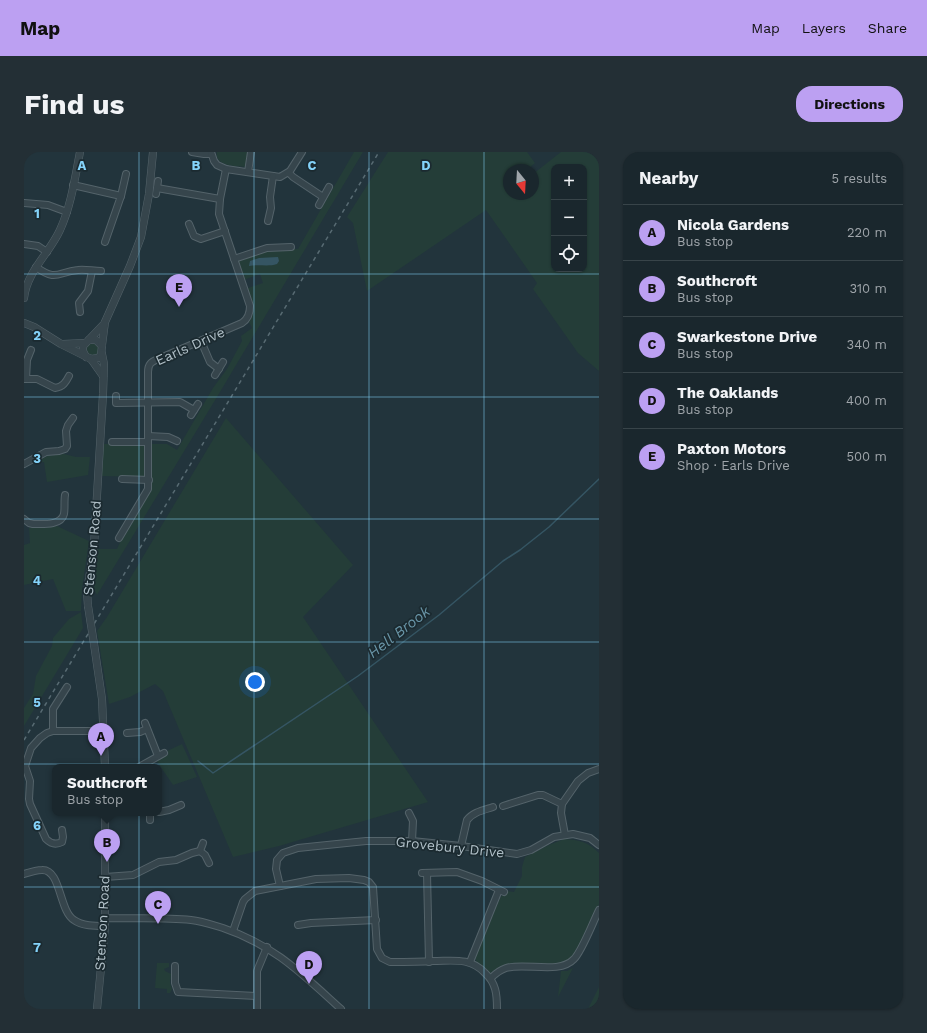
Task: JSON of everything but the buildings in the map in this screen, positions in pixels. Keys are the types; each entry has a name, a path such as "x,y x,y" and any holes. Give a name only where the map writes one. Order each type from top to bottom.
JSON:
{"street":[{"path":"24,297 26,285 60,230 67,212 80,152"},
{"path":"103,376 88,358 83,349 87,342 97,333 105,322 141,237 149,194 153,152"},
{"path":"192,152 204,154 211,153 214,161 226,169 280,177 288,173 302,152"},
{"path":"248,172 251,152"},
{"name":"Earls Drive","path":"119,538 148,489 148,372 150,364 158,359 242,324 248,318 250,306 219,214 220,199 226,169"},
{"path":"288,173 323,197"},
{"path":"105,242 114,227 126,174"},
{"path":"267,217 271,208 270,197 273,176"},
{"path":"73,185 121,196"},
{"path":"319,205 329,187"},
{"path":"157,188 220,199"},
{"path":"24,203 30,205 48,205 67,212"},
{"path":"189,224 194,236 201,239 225,231"},
{"path":"24,244 34,244 47,252"},
{"path":"234,258 267,248 284,251 291,247"},
{"path":"36,267 51,275 60,275 77,270 101,271"},
{"path":"80,312 79,303 88,290 92,271"},
{"path":"24,323 34,327 61,344 88,358 98,358 102,354 103,349 102,345 105,322"},
{"path":"61,344 96,340 102,345"},
{"path":"201,341 210,362 217,372 223,362"},
{"path":"31,350 27,360 25,379 40,380 55,388 67,385 69,376"},
{"name":"Stenson Road","path":"102,354 104,364 94,546 87,592 102,700 105,764"},
{"path":"116,396 116,403 180,402 194,410"},
{"path":"24,464 46,452 64,449 66,446 66,423 73,418"},
{"path":"112,442 168,437 177,441"},
{"path":"122,479 149,480"},
{"path":"24,519 33,524 58,521 62,519 64,514 61,503 64,495"},
{"path":"115,530 122,532"},
{"path":"53,732 53,709 67,687"},
{"path":"127,733 140,732 146,726 158,756"},
{"path":"62,830 64,837 62,842 55,844 49,842 46,839 30,804 30,781 25,770 25,766 31,748 47,733 104,731"},
{"path":"145,764 164,753"},
{"path":"565,835 561,813 562,804 578,781 599,769"},
{"path":"504,806 538,795 543,795 562,804"},
{"path":"162,811 181,806"},
{"path":"461,846 469,817 493,807"},
{"path":"409,812 413,821 412,841"},
{"name":"Stenson Road","path":"97,1009 105,926 105,816"},
{"path":"150,820 151,816"},
{"name":"Grovebury Drive","path":"280,886 276,869 277,860 279,856 287,851 298,848 366,841 412,841 517,854 531,850 554,837 565,835 590,838 599,845"},
{"path":"200,851 203,844"},
{"path":"105,878 134,875 159,862 176,860 200,851"},
{"path":"200,851 205,855 209,863"},
{"path":"24,874 44,870 50,872 58,884 64,909 74,921 90,925 105,926"},
{"path":"429,962 425,873 457,872 482,881 502,891 470,962"},
{"path":"232,932 245,899 255,891 316,879 349,878 364,880 369,882 373,887 377,949 382,958 390,962 470,962 478,966 490,978 495,986 497,994 496,1009"},
{"path":"490,978 501,970 511,967 558,966 567,964 576,957 599,910"},
{"path":"105,918 192,920 232,932 266,947 300,971 341,1009"},
{"path":"298,926 311,923 376,920"},
{"path":"257,1009 257,971 266,947"},
{"path":"175,966 175,984 178,992 257,996"}],"green space":[{"path":"217,152 248,152 246,167 232,166 222,163 217,157"},
{"path":"354,152 363,152 97,595 94,589 96,549 117,549 150,477 101,476 103,444 167,444 177,450 213,388 227,369 242,341 241,336 252,328 249,322 252,313 245,289 263,283 260,274 243,280 235,260 266,250 298,249"},
{"path":"388,152 527,152 535,163 534,164 503,164 503,200 539,200 539,169 561,152 599,152 599,371 578,353 533,289 537,283 486,210 367,291 353,223 347,217"},
{"path":"91,343 95,343 99,349 95,355 91,355 87,351 87,347"},
{"path":"226,418 353,565 303,617 428,802 279,846 233,857 163,691 155,684 130,697 109,704 97,631 107,617"},
{"path":"64,454 76,457 90,457 88,475 47,482 44,462 35,463 47,456"},
{"path":"57,526 89,541 82,589 81,611 66,611 53,579 24,585 24,545 30,543 29,528"},
{"path":"81,612 83,628 24,726 24,708 33,694 36,676 52,646 53,638 69,619"},
{"path":"182,744 197,777 173,785 162,769 162,764 159,764 156,760 168,755 167,751"},
{"path":"564,839 583,842 591,846 599,853 599,904 576,952 569,960 562,964 518,963 505,965 490,973 477,963 475,958 500,898 506,891 514,892 522,876 522,867 525,857"},
{"path":"157,963 169,963 169,967 164,969 171,974 170,983 172,989 170,993 167,993 167,989 155,988"},
{"path":"573,968 558,997 561,971 567,971"},
{"path":"599,987 599,1009 588,1009"}],"water":[{"path":"278,257 279,261 277,264 249,266 250,261 259,258"}],"waterway":[{"name":"Hell Brook","path":"198,761 213,773 358,676 439,615 503,561 520,550 549,527 599,479"}],"railway":[{"path":"24,740 379,152"}],"place":[{"name":"Paxton Motors","path":"179,307"},
{"name":"Nicola Gardens","path":"101,756"},
{"name":"Southcroft","path":"107,862"},
{"name":"Swarkestone Drive","path":"158,924"},
{"name":"The Oaklands","path":"309,984"}]}
